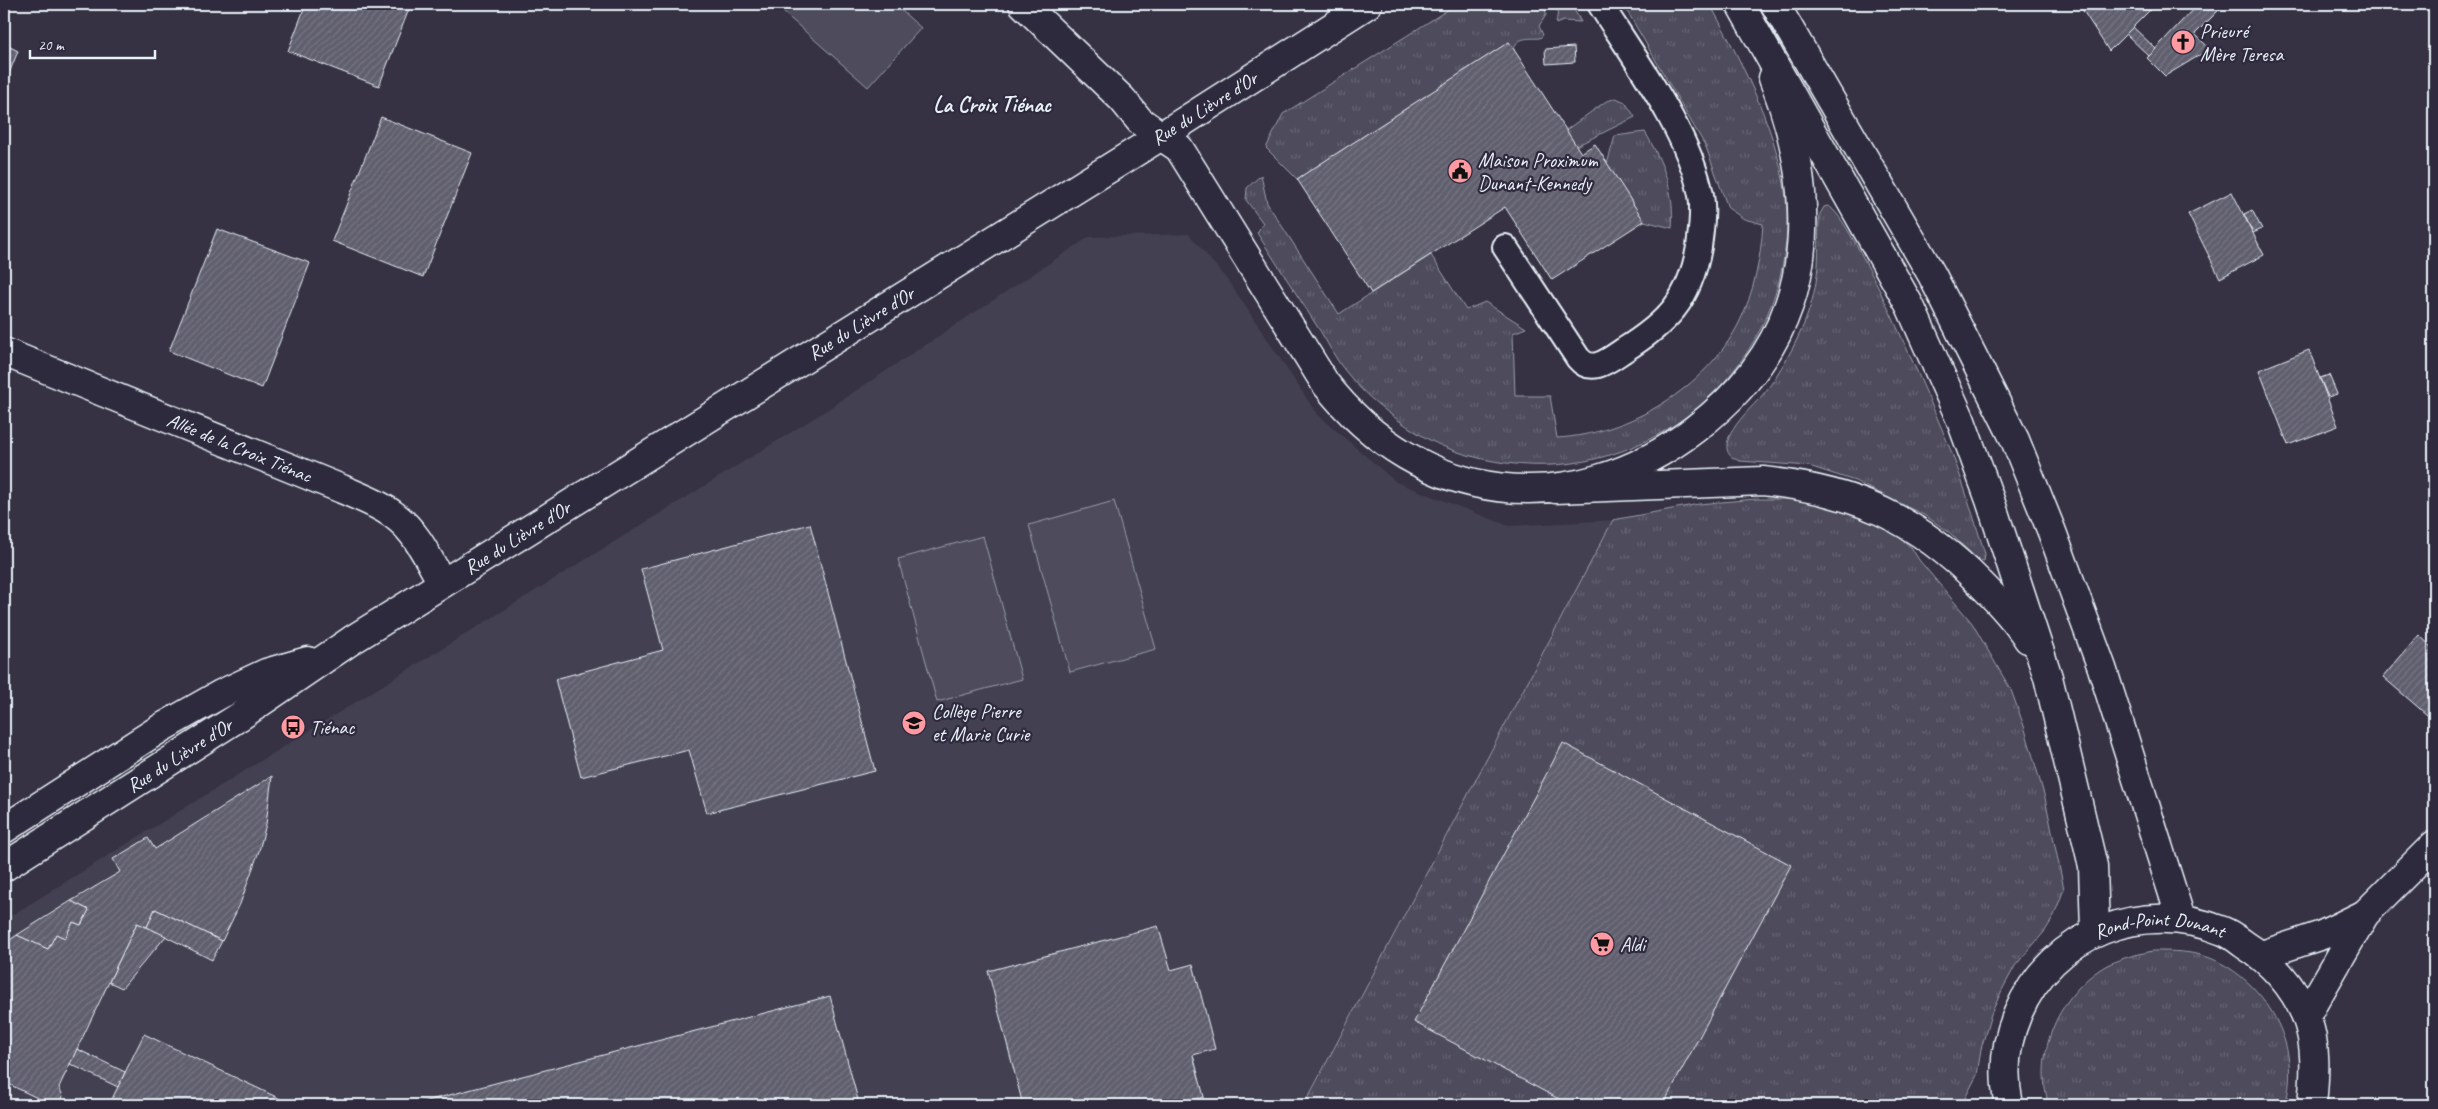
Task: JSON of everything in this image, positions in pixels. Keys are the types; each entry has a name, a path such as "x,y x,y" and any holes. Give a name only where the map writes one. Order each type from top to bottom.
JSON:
{"street":[{"path":"1023,4 1122,99 1140,121 1179,148 1325,384 1354,416 1397,449 1426,467 1444,474 1489,486 1512,489 1555,490 1763,481 1795,484 1851,498 1906,523 1951,556 2005,608 2025,634 2048,677"},
{"name":"Rue du Lièvre d'Or","path":"4,867 242,715 352,640 442,583 1161,136 1368,4"},
{"path":"1775,4 1932,275 2015,440 2052,532 2102,668 2181,919"},
{"path":"1555,490 1620,472 1666,450 1686,436 1709,419 1746,381 1760,363 1780,326 1791,298 1800,263 1802,233 1800,190 1786,115 1745,12"},
{"path":"1745,12 1910,306 1938,364 1990,500 2048,677 2093,866 2096,931"},
{"name":"Allée de la Croix Tiénac","path":"4,352 342,489 383,508 395,515 410,531 442,583"},
{"name":"Rue du Lièvre d'Or","path":"4,829 162,728 221,694 266,673 311,660 352,640"},
{"path":"2306,1016 2365,914 2434,845"},
{"path":"2262,955 2322,935 2365,914"},
{"name":"Rond-Point Dunant","path":"2002,1097 2009,1035 2027,992 2056,956 2096,931 2137,919 2181,919 2224,931 2262,955 2287,983 2306,1016 2316,1065 2312,1105"}],"lane":[{"path":"1505,247 1584,365 1591,366 1606,362 1658,327 1673,312 1689,284 1694,271 1702,227 1701,195 1696,176 1681,137 1600,4"}],"shaded area":[{"name":"Collège Pierre et Marie Curie","path":"1189,234 1230,283 1317,414 1396,482 1509,526 1613,520 1303,1105 4,1105 4,920 822,413 1089,237"}],"green space":[{"path":"774,4 894,4 921,28 868,87"},
{"path":"1457,4 1545,4 1546,15 1539,26 1543,35 1540,38 1520,40 1517,42 1514,50 1509,42 1297,179 1266,148 1283,114"},
{"path":"1559,4 1571,4 1581,22 1563,21 1556,24"},
{"path":"1623,4 1710,4 1737,55 1762,111 1781,169 1786,198 1787,226 1779,279 1761,327 1734,370 1699,407 1657,435 1610,455 1559,465 1506,463 1471,456 1448,448 1426,438 1388,412 1370,398 1343,368 1257,233 1263,223 1246,200 1247,188 1261,175 1267,203 1339,314 1431,255 1466,310 1485,302 1526,328 1513,333 1515,396 1550,396 1557,438 1584,435 1638,417 1686,387 1707,368 1725,346 1739,323 1749,300 1761,249 1763,224 1744,219 1728,208 1706,147"},
{"path":"1616,98 1625,102 1635,117 1576,146 1566,130 1605,102"},
{"path":"1645,132 1662,166 1670,190 1672,228 1644,221 1607,164 1615,136"},
{"path":"1828,206 1839,217 1855,243 1914,364 1957,468 1985,554 1984,561 1978,560 1949,532 1924,515 1855,481 1809,466 1740,461 1730,456 1727,448 1728,439 1733,429 1772,383 1792,350 1803,326 1812,301 1817,275 1820,214 1824,207"},
{"path":"1756,499 1790,499 1817,503 1876,524 1895,534 1911,547 1919,560 1972,623 2011,690 2024,726 2045,798 2064,889 2053,918 2045,931 2015,966 2002,990 1991,1014 1981,1049 1977,1075 1963,1102 1960,1105 1304,1105 1613,520 1699,504"},
{"path":"1114,501 1156,649 1070,672 1029,525"},
{"path":"983,536 1022,679 937,702 898,559"},
{"path":"2153,951 2175,951 2210,958 2230,968 2248,982 2263,999 2275,1018 2284,1039 2289,1060 2289,1083 2285,1105 2049,1105 2044,1067 2047,1048 2052,1030 2071,996 2084,982 2105,966 2125,958"}],"building":[{"path":"306,4 411,4 379,86 288,51"},
{"name":"Prieuré Mère Teresa","path":"2087,4 2156,4 2109,51 2082,9"},
{"name":"Prieuré Mère Teresa","path":"2190,4 2225,4 2195,34 2210,49 2165,76 2147,58 2194,8"},
{"path":"2133,27 2156,49 2149,56 2126,34"},
{"name":"Maison Proximum Dunant-Kennedy","path":"1509,42 1581,153 1595,144 1644,221 1552,280 1505,207 1371,293 1297,179"},
{"path":"4,44 18,51 4,86"},
{"path":"1574,47 1575,62 1546,64 1545,49"},
{"path":"381,117 472,153 423,277 332,241"},
{"path":"2232,192 2264,255 2220,278 2188,214"},
{"path":"2252,210 2262,229 2253,233 2244,214"},
{"path":"217,229 310,263 262,388 169,351"},
{"path":"2309,350 2338,426 2288,445 2259,370"},
{"path":"2329,375 2337,394 2328,397 2320,378"},
{"path":"810,524 875,771 707,813 689,750 581,777 555,679 663,650 641,569"},
{"path":"2419,635 2434,649 2434,721 2383,677"},
{"name":"Aldi","path":"1563,743 1791,865 1663,1105 1570,1105 1414,1022"},
{"path":"272,776 266,824 259,851 240,904 222,941 155,909 147,927 137,923 59,1087 63,1096 60,1105 52,1105 4,1082 4,944 17,935 48,949 56,934 65,938 73,922 81,925 89,910 71,901 120,872 113,859 148,838 155,849"},
{"path":"71,901 89,910 81,925 73,922 65,938 56,934 48,949 17,935"},
{"path":"155,909 222,941 212,960 147,927"},
{"path":"137,923 166,936 122,988 109,982"},
{"path":"1158,926 1171,970 1193,964 1215,1049 1193,1055 1204,1097 1172,1105 1023,1105 988,971"},
{"path":"830,996 858,1100 839,1105 411,1105"},
{"path":"144,1034 293,1105 109,1105"},
{"path":"77,1049 125,1072 118,1087 70,1064"}],"place":[{"name":"Prieuré Mère Teresa","path":"2183,42"},
{"name":"Maison Proximum Dunant-Kennedy","path":"1460,171"},
{"name":"Collège Pierre et Marie Curie","path":"914,723"},
{"name":"Tiénac","path":"293,727"},
{"name":"Aldi","path":"1602,944"}],"district":[{"name":"La Croix Tiénac","path":"992,104"}]}
